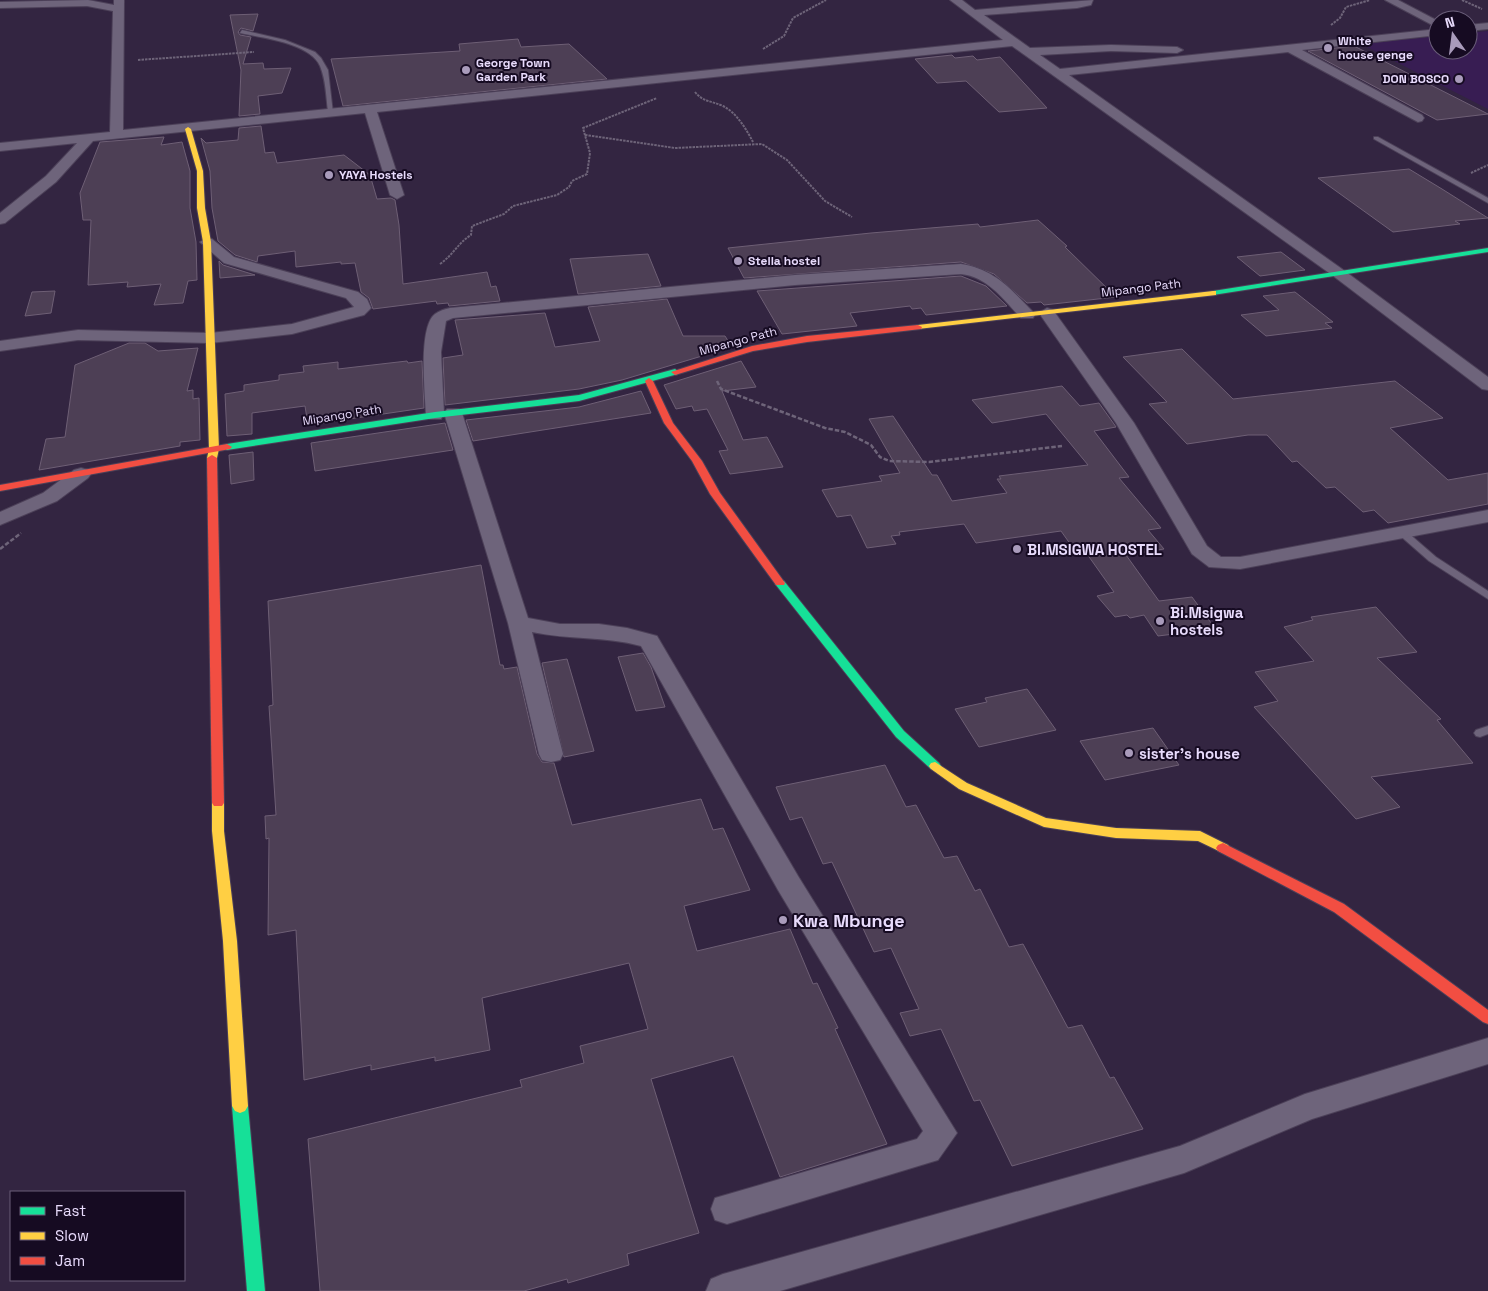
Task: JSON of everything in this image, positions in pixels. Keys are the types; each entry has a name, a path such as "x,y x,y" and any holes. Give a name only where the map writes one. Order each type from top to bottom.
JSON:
{"street":[{"path":"954,0 1337,272 1488,385"},
{"path":"973,13 1077,5 1088,0"},
{"path":"1390,0 1428,20"},
{"path":"0,5 87,3 119,5 116,133"},
{"path":"1059,73 1428,33"},
{"path":"16,145 16,135 20,133 116,133 188,128 1013,42"},
{"path":"1028,52 1148,48 1222,55"},
{"path":"1290,48 1418,118"},
{"path":"370,108 397,195"},
{"path":"188,128 200,171 201,208 207,242 214,449 212,460 218,831 230,941 238,1080 256,1291"},
{"path":"0,147 87,140 116,133"},
{"path":"0,220 51,179 87,140"},
{"path":"0,346 78,335 210,338 292,329 334,320 358,312 363,308 361,302 352,296 229,260 207,242"},
{"name":"Mipango Path","path":"0,488 214,449 444,414 579,398 648,381 752,349 807,338 1037,314 1257,288 1337,272 1488,250"},
{"path":"551,754 519,623 444,414 432,352 441,317 456,312 795,280 973,269 989,276 1037,314 1125,423 1199,550 1207,558 1216,562 1240,563 1488,516"},
{"path":"648,381 669,423 698,461 715,494 768,566 900,734 924,758 963,786 1044,822 1116,834 1200,836 1339,908 1488,1018"},
{"path":"0,519 50,497 81,474"},
{"path":"519,623 560,631 599,631 627,634 649,641 788,883 941,1133 927,1150 727,1209"},
{"path":"723,1291 1184,1159 1305,1108 1488,1051"}],"lane":[{"path":"242,32 288,43 318,57 323,66 331,112"},
{"path":"1376,138 1488,201"},
{"path":"1402,533 1415,548 1488,596"}],"path":[{"path":"733,71 744,64 753,53 772,45 784,36 793,18 826,0"},
{"path":"1315,45 1322,34 1340,18 1346,7 1370,0"},
{"path":"1462,0 1488,11"},
{"path":"117,62 259,52"},
{"path":"440,264 450,257 458,243 472,235 472,226 504,214 513,206 556,195 569,187 572,181 587,174 590,153 585,136 585,127 634,109 662,94 664,90 660,78"},
{"path":"694,92 704,102 720,105 733,113 753,142"},
{"path":"585,136 675,148 753,142 766,146 781,155 824,201 852,217"},
{"path":"708,362 721,389 825,428 845,432 871,445 880,457 889,462 929,462 1062,446"}],"shaded area":[{"name":"DON BOSCO","path":"1488,31 1488,109 1361,44 1428,37 1428,60 1478,60 1478,32"}],"building":[{"path":"258,14 253,31 241,28 238,32 240,35 251,37 243,64 263,63 264,69 291,68 282,93 258,96 260,114 239,116 241,70 230,15"},
{"name":"George Town Garden Park","path":"518,39 521,47 569,44 607,79 343,106 331,59 460,51 459,44"},
{"path":"1354,46 1488,114 1437,120 1308,51"},
{"path":"952,55 955,58 973,56 977,60 1000,57 1047,108 999,112 966,81 937,83 915,59"},
{"path":"261,126 265,153 274,152 277,163 344,155 370,175 377,199 391,198 395,200 399,225 403,284 487,272 491,287 496,286 500,301 449,306 448,303 437,304 436,301 373,309 369,298 361,292 355,263 341,264 341,262 296,267 295,251 258,256 257,262 235,255 218,241 212,208 210,171 201,138 206,143 238,140 239,128"},
{"path":"164,137 161,145 182,142 190,171 190,208 196,242 197,280 188,281 183,303 154,305 161,284 127,287 128,282 88,285 91,220 83,220 80,193 100,142"},
{"path":"1409,169 1488,218 1455,221 1460,224 1393,232 1318,178"},
{"path":"1038,220 1067,246 1065,247 1116,297 1044,305 1041,302 1027,303 994,274 961,262 744,278 728,248 871,233 978,224 980,227"},
{"path":"1281,252 1305,270 1260,276 1237,257"},
{"path":"648,254 661,286 578,294 570,259"},
{"path":"219,261 223,265 255,275 220,278"},
{"path":"961,276 986,286 1007,306 926,315 921,308 912,309 910,306 850,313 857,326 782,334 757,291"},
{"path":"55,291 51,313 25,316 32,292"},
{"path":"1295,292 1333,322 1325,323 1332,328 1266,336 1241,315 1279,310 1263,296"},
{"path":"667,299 683,336 725,336 732,347 622,380 579,389 445,405 443,358 463,355 455,320 545,313 555,347 600,341 588,307"},
{"path":"129,343 145,343 158,351 198,348 187,391 193,390 193,399 199,398 200,440 180,442 180,446 39,470 46,439 65,437 75,365"},
{"path":"1182,349 1233,399 1395,381 1443,418 1390,428 1448,480 1488,473 1488,504 1388,523 1374,510 1363,512 1335,487 1326,488 1297,461 1292,462 1267,435 1248,435 1187,444 1149,404 1167,402 1123,357"},
{"path":"407,361 408,363 422,361 424,408 308,425 305,406 252,413 252,434 227,436 225,394 244,391 244,385 279,380 279,375 304,372 303,366 338,362 338,369"},
{"path":"741,361 756,387 722,391 743,440 767,437 783,467 730,474 719,451 728,450 707,409 694,411 692,406 676,409 664,385"},
{"path":"1062,386 1080,406 1099,403 1114,424 1116,427 1094,431 1129,477 1119,478 1161,528 1148,530 1164,549 1126,555 1159,601 1192,597 1217,631 1192,635 1190,632 1158,636 1144,615 1130,618 1127,615 1115,617 1097,596 1114,592 1087,554 1078,555 1061,531 976,543 964,524 899,532 900,535 891,536 896,544 867,548 851,515 837,517 822,490 882,481 879,476 900,473 869,419 893,416 932,475 937,475 952,501 1007,493 997,479 1001,479 999,476 1088,465 1046,414 992,423 972,400"},
{"path":"641,391 651,413 473,441 466,420 579,407"},
{"path":"445,423 453,450 315,471 311,443"},
{"path":"253,452 254,480 231,484 229,455"},
{"path":"481,565 500,665 503,665 504,669 517,667 537,754 542,762 554,763 572,825 701,799 713,830 723,828 750,890 684,906 697,951 790,929 813,984 817,983 838,1028 835,1029 887,1144 780,1177 733,1056 651,1079 699,1233 627,1254 629,1265 568,1283 567,1279 524,1291 320,1291 308,1139 522,1087 520,1080 584,1063 580,1046 648,1029 629,963 482,998 490,1050 435,1061 435,1057 371,1070 371,1065 304,1080 296,930 268,935 269,838 266,839 265,816 276,815 269,706 273,705 268,601"},
{"path":"1376,607 1417,652 1377,658 1441,719 1437,720 1473,763 1371,777 1400,807 1356,819 1254,707 1278,701 1255,672 1314,661 1284,627 1313,620 1311,617"},
{"path":"643,653 651,667 665,707 636,711 618,657"},
{"path":"567,659 594,751 564,757 542,663"},
{"path":"1027,689 1056,730 979,747 955,709 987,702 985,698"},
{"name":"sister's house","path":"1153,728 1179,765 1105,780 1080,741"},
{"path":"885,765 906,807 916,805 944,858 957,856 975,891 980,889 1009,947 1023,944 1068,1028 1082,1025 1110,1078 1114,1077 1143,1129 1012,1166 980,1100 974,1101 941,1029 910,1036 900,1013 919,1009 891,948 874,952 832,862 823,864 802,817 790,820 776,787"}],"traffic: fast":[{"path":"1213,293 1488,250"},
{"path":"227,447 435,415 579,398 675,372"},
{"path":"780,583 900,734 935,766"},
{"path":"240,1106 256,1291"}],"traffic: slow":[{"path":"188,129 200,171 201,208 207,242 214,449 212,458"},
{"path":"918,327 1213,293"},
{"path":"935,766 963,786 1044,822 1116,833 1200,836 1223,848"},
{"path":"218,803 218,831 230,941 240,1106"}],"traffic: jam":[{"path":"675,372 752,349 807,339 918,327"},
{"path":"649,381 669,423 697,461 715,494 780,583"},
{"path":"0,488 227,447"},
{"path":"212,458 218,803"},
{"path":"1223,848 1339,908 1488,1018"}],"place":[{"name":"White house genge","path":"1328,48"},
{"name":"George Town Garden Park","path":"466,70"},
{"name":"DON BOSCO","path":"1459,79"},
{"name":"YAYA Hostels","path":"329,175"},
{"name":"Stella hostel","path":"738,261"},
{"name":"BI.MSIGWA HOSTEL","path":"1017,549"},
{"name":"Bi.Msigwa hostels","path":"1160,621"},
{"name":"sister's house","path":"1129,753"},
{"name":"Kwa Mbunge","path":"783,920"}]}
